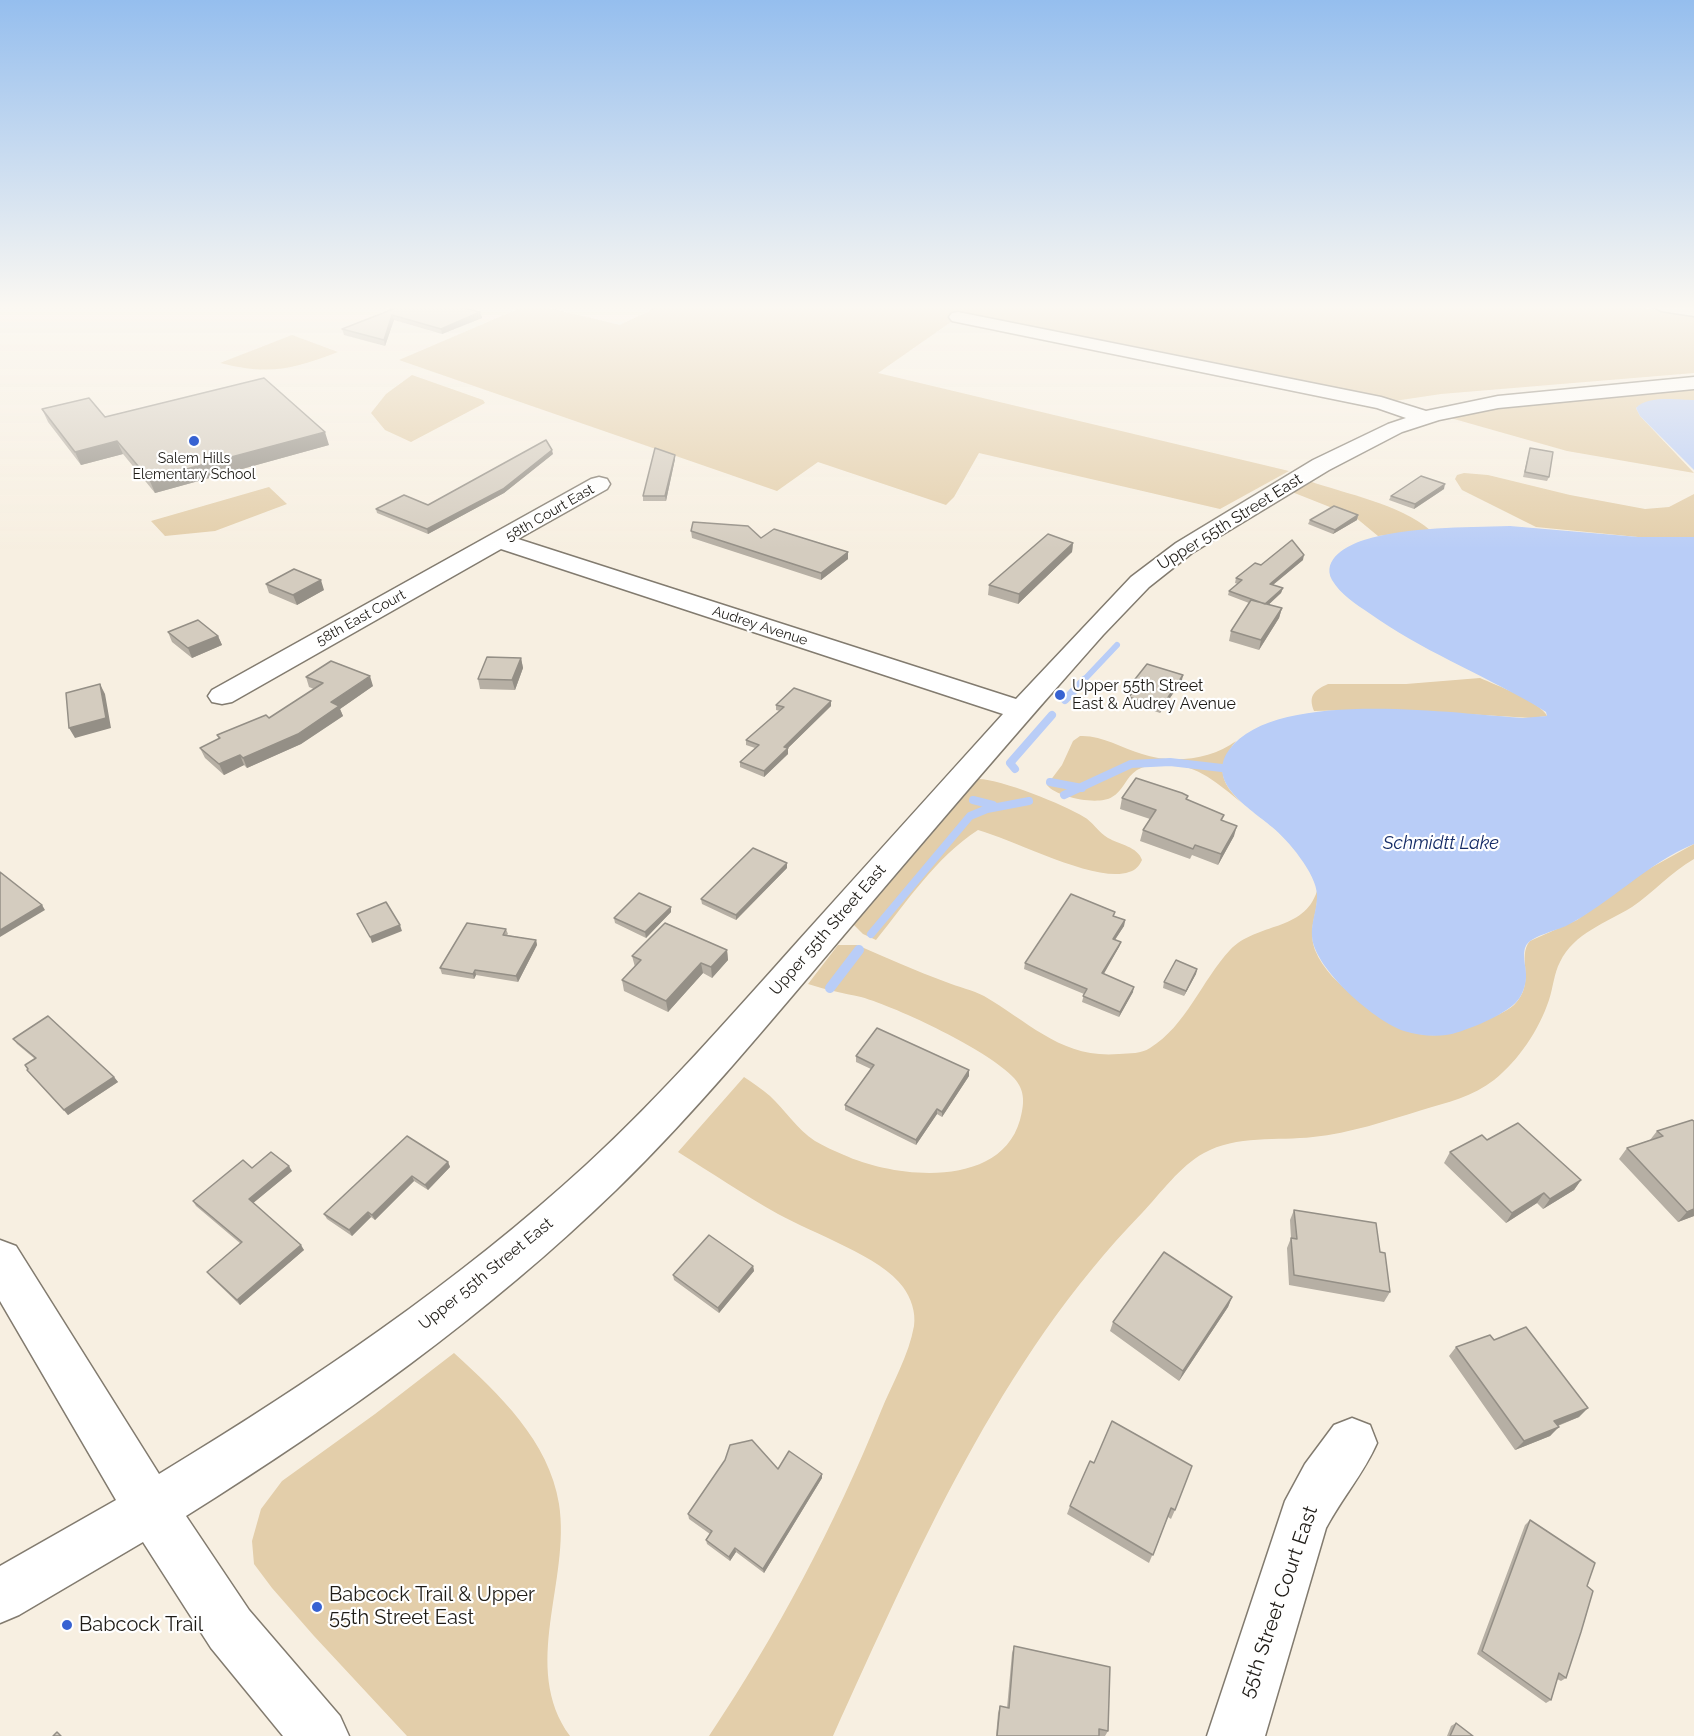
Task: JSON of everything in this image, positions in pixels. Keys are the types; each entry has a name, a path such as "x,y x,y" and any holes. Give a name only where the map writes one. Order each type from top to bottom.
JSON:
{"street":[{"path":"1302,387 1381,403 1425,417"},
{"name":"Upper 55th Street East","path":"0,1596 150,1508 286,1424 383,1356 493,1271 600,1178 690,1088 1020,710 1113,608 1165,561 1321,465 1376,436 1425,417 1520,399 1643,387"},
{"name":"58th Court East","path":"501,541 599,484"},
{"name":"Audrey Avenue","path":"501,541 1020,710"},
{"name":"58th East Court","path":"222,696 501,541"},
{"path":"0,1260 150,1508 230,1629 320,1736"},
{"name":"55th Street Court East","path":"1236,1736 1303,1519 1323,1482 1352,1443"}],"shaded area":[{"path":"396,387 446,387 483,400 485,403 411,442 385,430 371,413 386,394"},
{"path":"477,387 937,387 1289,471 1220,509 979,453 954,497 946,505 818,462 777,491"},
{"path":"1302,387 1525,387 1441,394 1381,403"},
{"path":"1694,387 1694,400 1649,402 1636,408 1640,416 1694,473 1567,451 1447,417 1505,406"},
{"path":"1464,473 1488,475 1570,495 1645,509 1669,507 1694,494 1694,537 1638,537 1536,527 1462,490 1455,479 1457,475"},
{"path":"1309,481 1388,506 1418,521 1430,530 1378,536 1355,517 1292,492"},
{"path":"269,487 287,504 215,531 165,536 151,521"},
{"path":"1480,678 1507,689 1536,705 1547,716 1531,718 1385,709 1314,711 1312,706 1314,694 1328,684 1406,684"},
{"path":"1080,736 1104,740 1165,759 1203,756 1236,741 1225,758 1223,774 1229,788 1242,803 1204,775 1184,766 1172,765 1151,766 1137,770 1116,794 1106,800 1078,799 1059,793 1047,785 1062,765 1073,741"},
{"path":"979,779 1002,783 1075,812 1087,819 1108,838 1137,852 1142,860 1137,868 1129,872 1115,874 1097,872 1077,867 978,830 935,867 876,940 863,934 854,925"},
{"path":"1694,844 1694,859 1632,907 1582,936 1566,952 1558,966 1549,1000 1534,1033 1512,1063 1486,1086 1450,1102 1355,1130 1313,1137 1230,1143 1204,1153 1187,1165 1091,1270 1045,1331 1004,1395 965,1461 930,1528 833,1736 709,1736 781,1618 844,1496 904,1359 912,1337 914,1310 903,1287 879,1266 845,1246 778,1214 678,1152 744,1077 770,1096 802,1131 815,1141 865,1163 916,1172 943,1172 969,1168 991,1158 1009,1143 1020,1120 1022,1109 1021,1088 1014,1078 1002,1067 964,1043 877,1002 808,984 838,945 857,945 980,994 1063,1045 1099,1054 1135,1053 1150,1048 1174,1028 1230,950 1253,935 1302,914 1311,904 1317,891 1313,941 1318,957 1332,977 1372,1010 1401,1028 1429,1035 1445,1034 1462,1030 1503,1013 1514,1005 1524,988 1526,947 1530,941 1577,920 1645,871"},
{"path":"454,1353 520,1420 545,1460 553,1481 559,1504 561,1533 550,1623 549,1681 556,1709 570,1736 407,1736 314,1636 254,1564 252,1541 261,1509 282,1481"}],"water":[{"path":"1694,400 1694,470 1640,416 1636,408 1647,401"},
{"name":"Schmidtt Lake","path":"1510,526 1638,537 1694,537 1694,844 1660,862 1582,917 1528,943 1524,950 1526,978 1524,990 1512,1006 1480,1024 1453,1034 1436,1036 1414,1034 1392,1026 1365,1008 1328,971 1312,939 1317,895 1307,867 1272,827 1233,794 1222,773 1223,762 1229,750 1252,730 1285,718 1324,711 1412,710 1523,718 1547,716 1546,712 1533,704 1389,626 1344,594 1335,585 1330,572 1333,559 1344,549 1382,535 1436,528"}],"building":[{"name":"Salem Hills Elementary School","path":"227,387 274,387 325,432 149,479 117,441 75,452 42,409 89,398 105,417"},
{"path":"546,440 552,450 503,489 427,529 376,509 404,495 428,505"},
{"path":"655,448 675,455 665,496 643,496"},
{"path":"1530,448 1553,452 1549,477 1525,472"},
{"path":"1421,476 1445,484 1415,504 1391,496"},
{"path":"1334,506 1358,515 1335,530 1310,520"},
{"path":"693,522 748,526 761,538 774,529 848,552 821,573 691,531"},
{"path":"1048,534 1073,543 1019,594 989,585"},
{"path":"1292,540 1304,555 1270,584 1283,588 1265,604 1229,591 1242,580 1236,578 1255,563 1261,565"},
{"path":"294,569 321,580 293,595 266,584"},
{"path":"1251,600 1282,608 1261,640 1231,631"},
{"path":"198,620 218,636 188,648 168,632"},
{"path":"487,657 521,658 512,680 478,679"},
{"path":"331,661 370,676 331,702 339,706 298,734 243,758 240,755 219,764 200,748 220,738 217,735 266,715 269,718 323,683 306,677"},
{"path":"1147,664 1183,675 1161,708 1129,697 1134,690 1128,688"},
{"path":"100,684 106,718 69,728 66,693"},
{"path":"794,688 831,701 784,747 788,748 764,771 740,762 759,745 746,740 784,707 776,705"},
{"path":"1136,778 1182,793 1188,796 1186,799 1224,815 1221,820 1237,826 1221,854 1195,845 1193,849 1143,830 1156,810 1122,798"},
{"path":"753,848 787,863 736,915 701,899"},
{"path":"0,872 42,905 0,930"},
{"path":"639,893 671,907 645,932 614,918"},
{"path":"1071,894 1115,912 1113,916 1125,920 1113,939 1121,942 1102,973 1134,987 1120,1012 1083,996 1087,989 1025,963"},
{"path":"386,902 400,925 370,937 357,914"},
{"path":"467,923 506,929 503,935 536,940 516,976 475,970 473,974 440,968"},
{"path":"665,923 727,950 711,967 701,963 666,1001 622,980 641,960 632,956"},
{"path":"1176,960 1197,969 1186,991 1164,982"},
{"path":"48,1016 114,1077 64,1110 27,1070 25,1065 36,1058 13,1039"},
{"path":"877,1028 969,1070 942,1112 937,1109 916,1140 845,1105 874,1065 856,1056"},
{"path":"1694,1121 1694,1209 1687,1212 1627,1148 1663,1136 1657,1131"},
{"path":"1518,1123 1581,1180 1550,1199 1544,1193 1512,1213 1450,1152 1482,1135 1487,1140"},
{"path":"407,1136 448,1162 425,1185 412,1176 372,1215 368,1212 349,1230 324,1214"},
{"path":"271,1152 289,1166 249,1199 301,1245 237,1300 207,1272 242,1242 193,1201 243,1160 252,1168"},
{"path":"1294,1210 1376,1223 1380,1252 1385,1253 1390,1292 1294,1275 1291,1238 1297,1239"},
{"path":"709,1235 753,1266 718,1308 673,1275"},
{"path":"1164,1252 1232,1297 1183,1371 1113,1322"},
{"path":"1526,1327 1588,1408 1554,1421 1559,1427 1524,1441 1456,1347 1490,1335 1494,1340"},
{"path":"1112,1421 1192,1466 1175,1510 1171,1508 1153,1555 1070,1506 1090,1461 1094,1463"},
{"path":"752,1440 778,1469 789,1451 822,1474 763,1569 735,1548 729,1557 706,1540 712,1531 688,1514 725,1460 730,1445"},
{"path":"1530,1520 1595,1563 1587,1586 1593,1591 1581,1632 1566,1678 1559,1673 1551,1700 1482,1651"},
{"path":"1014,1646 1110,1667 1108,1731 1099,1729 1099,1736 997,1736 1000,1706 1009,1708"},
{"path":"1456,1723 1473,1736 1450,1736"}],"waterway":[{"path":"1083,681 1117,645"},
{"path":"1065,700 1084,680"},
{"path":"1015,769 1010,763 1052,715"},
{"path":"1080,788 1131,764 1170,762 1222,768"},
{"path":"1050,782 1080,788"},
{"path":"1064,795 1080,788"},
{"path":"973,800 993,805"},
{"path":"871,934 970,816 987,809 1029,801"},
{"path":"830,988 859,950"}],"place":[{"name":"Salem Hills Elementary School","path":"194,441"},
{"name":"Upper 55th Street East & Audrey Avenue","path":"1060,695"},
{"name":"Babcock Trail & Upper 55th Street East","path":"317,1607"},
{"name":"Babcock Trail","path":"67,1625"}]}
